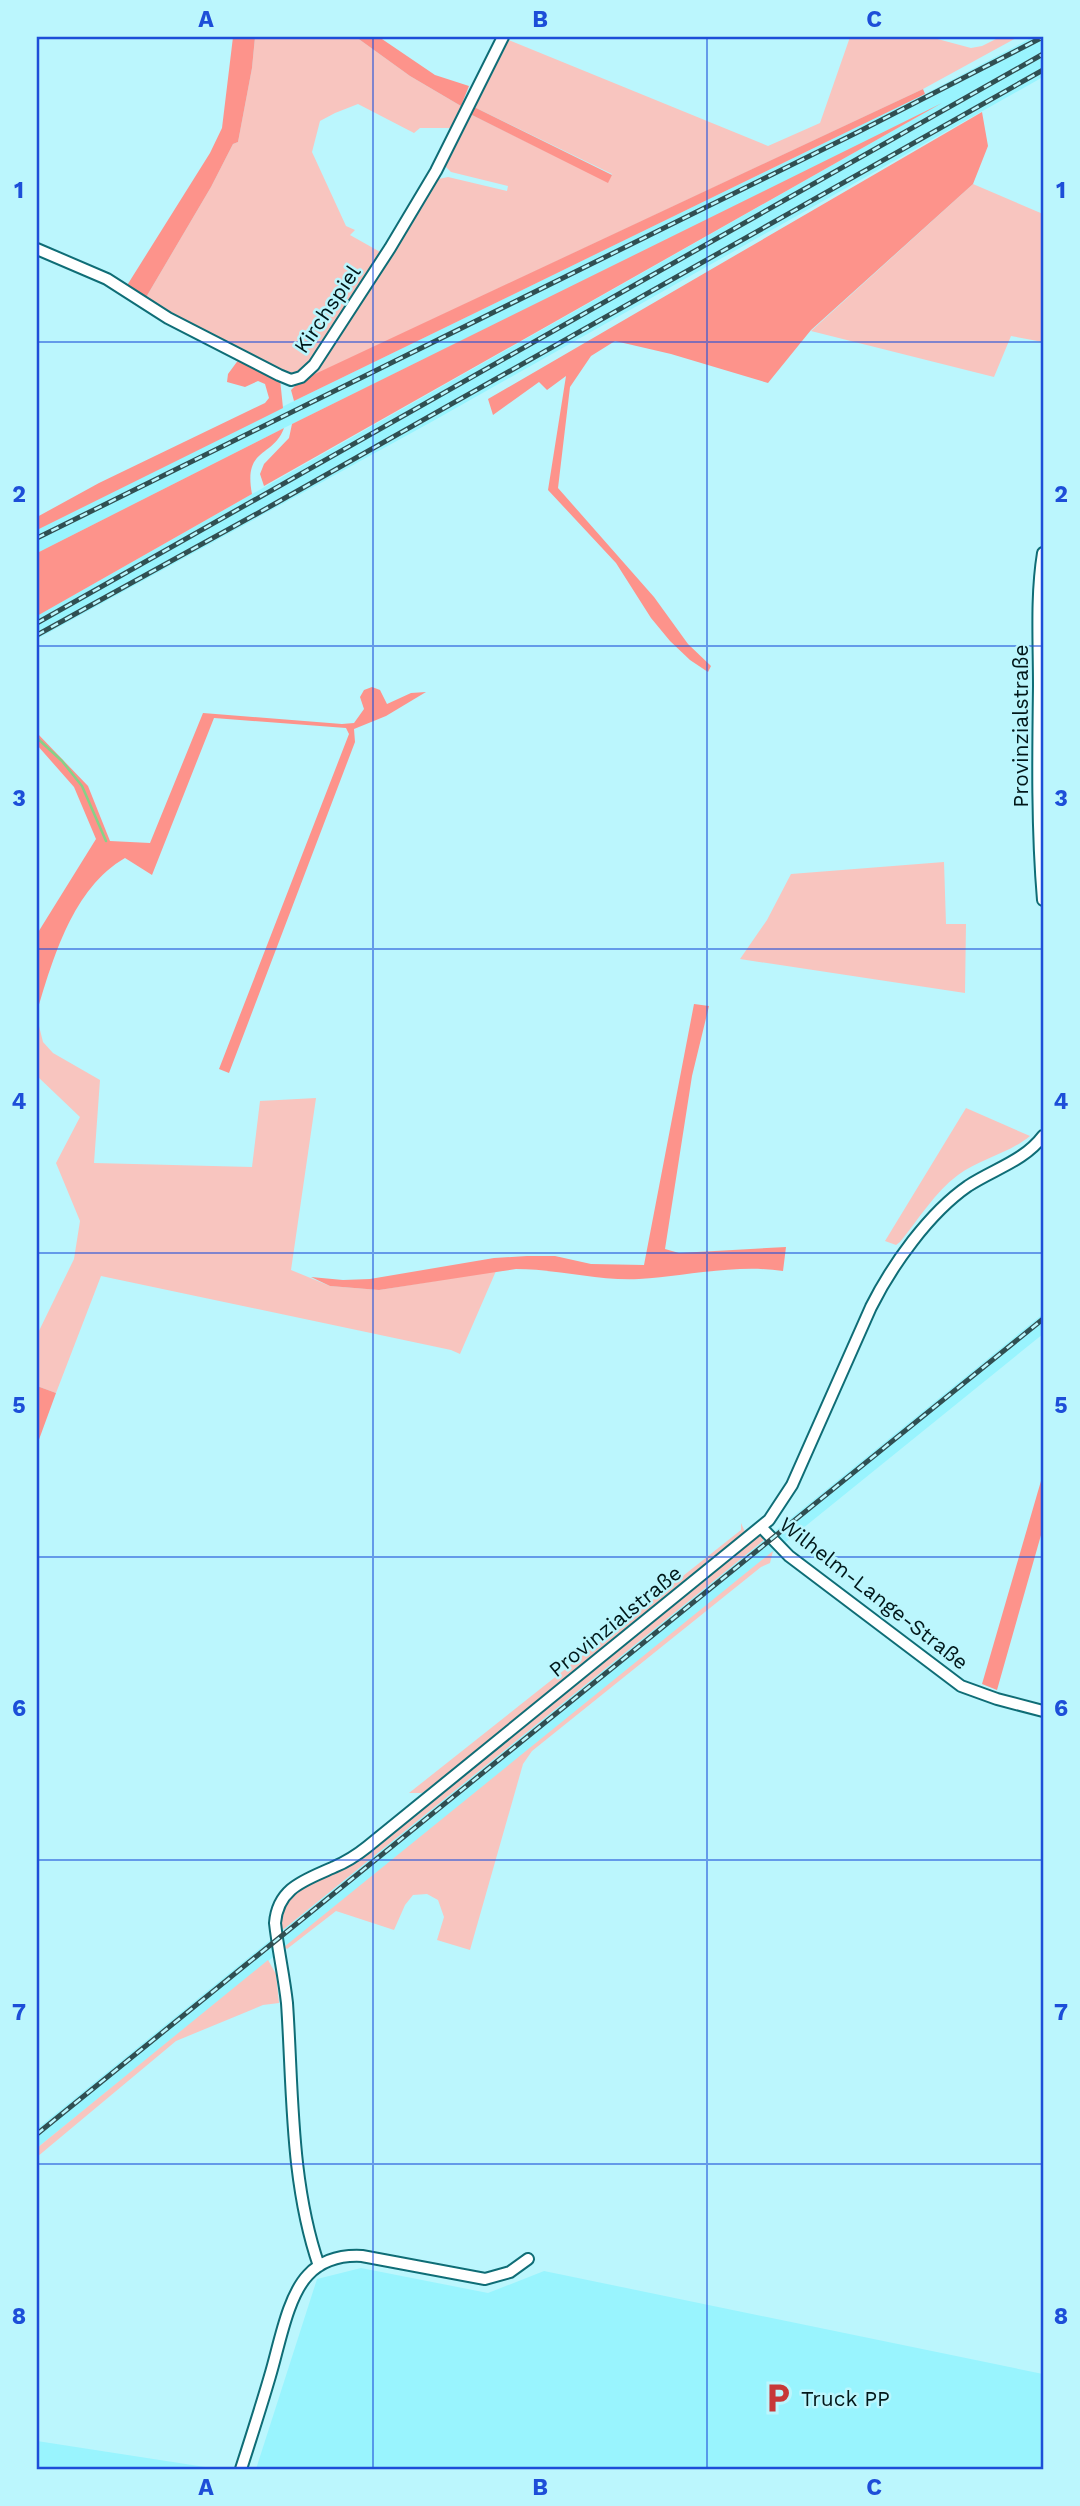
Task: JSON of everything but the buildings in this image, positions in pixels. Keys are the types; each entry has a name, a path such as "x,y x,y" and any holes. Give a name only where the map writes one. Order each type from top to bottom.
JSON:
{"street":[{"name":"Kirchspiel","path":"37,249 107,279 169,318 279,376 291,380 301,377 321,355 436,172 503,37"},
{"name":"Provinzialstraße","path":"1043,553 1039,581 1038,715 1043,900"},
{"name":"Provinzialstraße","path":"319,2266 306,2215 293,2128 286,2002 275,1923 276,1912 284,1896 302,1880 348,1861 367,1847 761,1528 778,1509 792,1485 871,1307 903,1256 928,1224 955,1197 1024,1155 1043,1136"},
{"name":"Wilhelm-Lange-Straße","path":"761,1528 789,1556 961,1686 996,1699 1043,1711"},
{"path":"241,2469 290,2310 301,2283 319,2266 349,2256 362,2256 485,2279 510,2272 528,2259"}],"shaded area":[{"path":"233,37 255,37 238,142 233,144 145,299 126,287 210,153 222,128"},
{"path":"255,37 356,37 410,76 461,106 450,128 420,128 414,133 358,104 320,121 312,152 346,226 355,230 350,235 382,253 311,363 297,374 260,363 145,299 233,144 238,142"},
{"path":"356,37 379,37 435,75 469,86 461,106 410,76"},
{"path":"850,37 930,37 971,48 1000,37 1018,37 923,89 310,377 434,180 448,177 507,191 508,186 451,172 445,166 468,113 608,182 612,174 472,106 506,39 768,146 820,123"},
{"path":"1033,37 1043,37 1043,77 433,421 37,639 37,616 926,112 284,428 37,553 37,530 294,401 925,94"},
{"path":"923,89 925,94 294,401 291,390 300,381"},
{"path":"942,103 264,486 260,474 264,464 289,438 292,424"},
{"path":"472,106 612,175 608,183 468,113"},
{"path":"982,112 988,146 973,184 811,330 768,383 671,354 615,341 591,356 570,387 558,488 654,597 688,644 711,666 708,672 670,641 651,618 616,563 548,490 566,376 547,390 539,382 493,415 488,399"},
{"path":"973,184 1043,214 1043,342 1011,336 994,377 811,331"},
{"path":"239,359 280,379 283,408 37,530 37,517 99,483 265,403 269,398 265,384 258,381 245,387 227,382 228,374"},
{"path":"284,428 279,438 255,460 250,479 252,494 37,616 37,553"},
{"path":"372,687 380,690 387,704 411,693 426,692 386,716 354,729 355,742 229,1073 219,1069 349,734 346,728 214,718 152,875 125,858 107,871 92,887 58,947 37,1012 37,934 96,839 74,787 37,745 37,733 88,786 110,841 150,843 203,713 354,723 364,709 360,697 364,690"},
{"path":"944,862 946,924 966,924 965,993 740,959 767,920 791,874"},
{"path":"694,1004 709,1006 692,1076 665,1249 679,1253 786,1247 783,1271 747,1269 623,1279 516,1269 379,1290 330,1286 311,1277 370,1279 494,1258 527,1256 555,1256 591,1264 644,1265"},
{"path":"37,1018 43,1042 53,1053 100,1080 94,1163 252,1167 260,1101 316,1098 291,1270 330,1286 379,1290 496,1271 460,1354 101,1276 56,1393 37,1386 37,1335 74,1259 80,1221 56,1163 80,1117 37,1076"},
{"path":"966,1108 1030,1136 958,1175 934,1198 900,1242 896,1245 885,1241"},
{"path":"1043,1314 1043,1334 37,2148 37,2129"},
{"path":"37,1386 56,1393 37,1445"},
{"path":"1043,1474 1043,1528 997,1690 982,1684"},
{"path":"741,1523 744,1535 441,1779 422,1793 409,1793 741,1530"},
{"path":"761,1536 764,1540 279,1933 282,1908 296,1891 339,1870 753,1537"},
{"path":"773,1551 770,1563 761,1567 532,1751 523,1764 470,1950 437,1940 444,1917 438,1900 427,1894 413,1895 405,1905 394,1930 336,1911 287,1949 284,1947"},
{"path":"268,1960 276,1974 279,2003 263,2005 176,2041 37,2157 37,2148"},
{"path":"361,2268 488,2293 544,2271 1043,2374 1043,2469 256,2469 317,2279"},
{"path":"37,2441 218,2469 37,2469"}],"waterway":[{"path":"37,738 62,761 82,786 106,841"}],"railway":[{"path":"37,538 856,133 1043,37"},
{"path":"37,623 1043,54"},
{"path":"37,635 1043,70"},
{"path":"37,2134 1043,1319"}],"place":[{"name":"Truck PP","path":"778,2398"}]}
